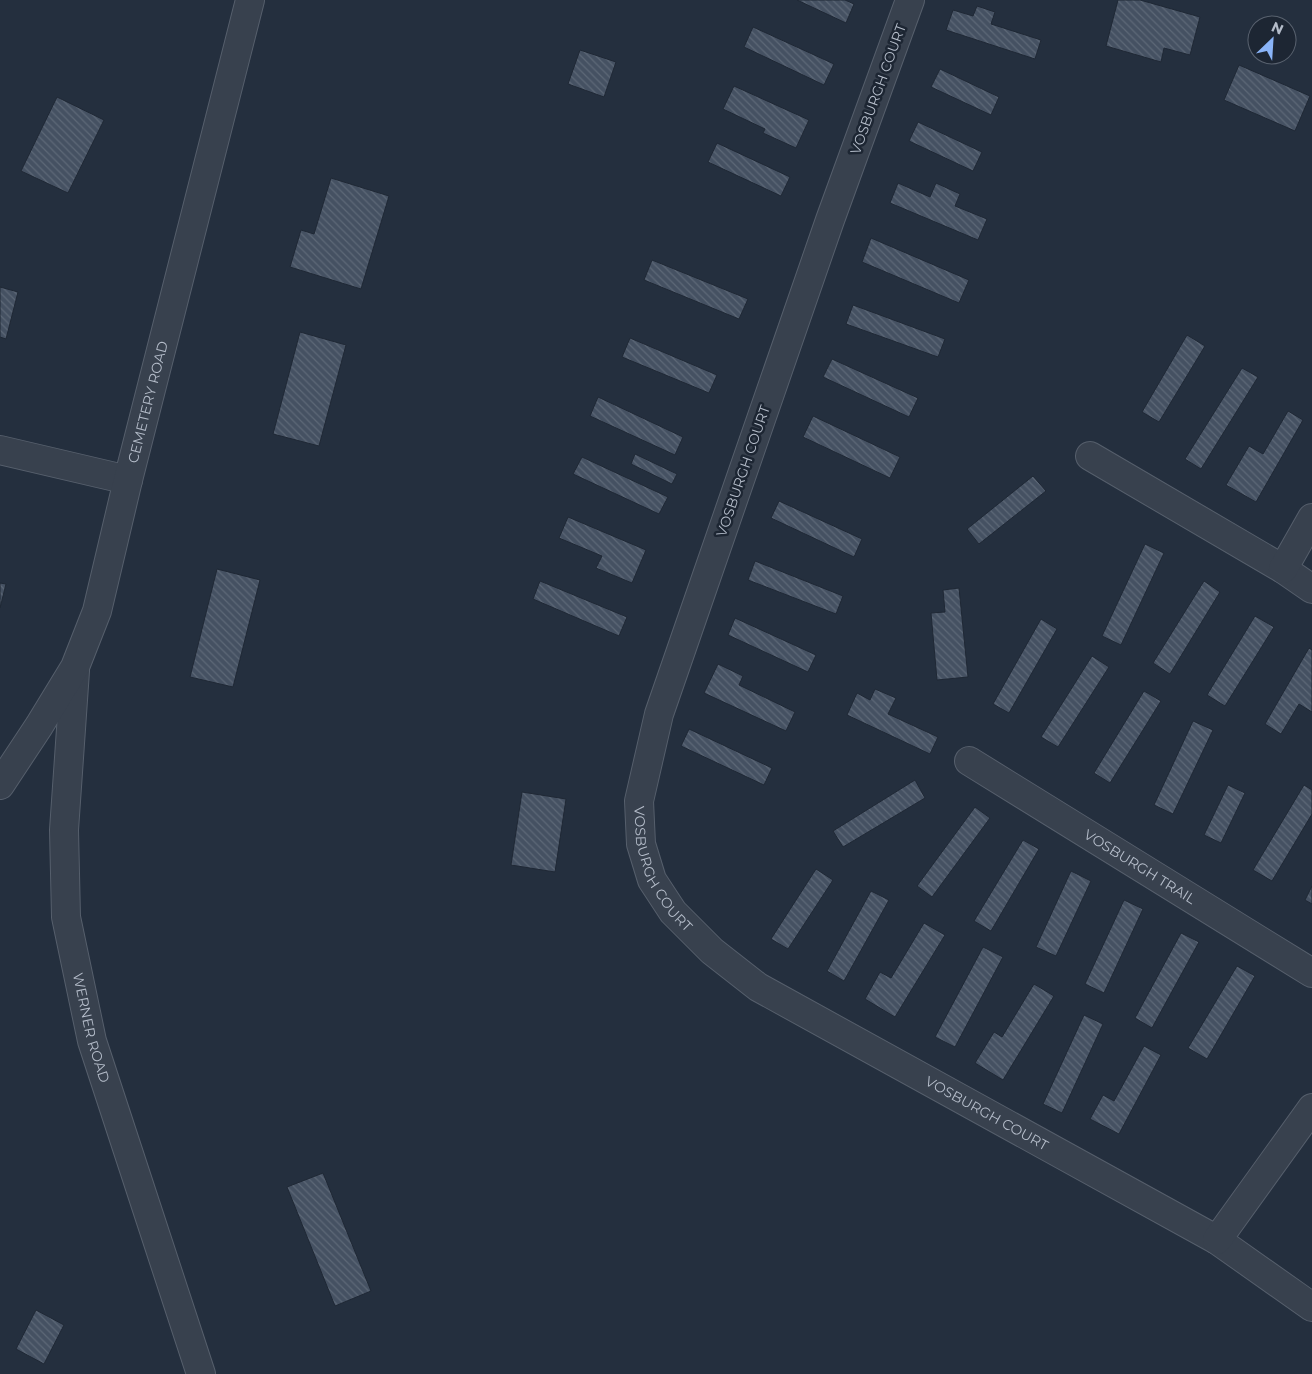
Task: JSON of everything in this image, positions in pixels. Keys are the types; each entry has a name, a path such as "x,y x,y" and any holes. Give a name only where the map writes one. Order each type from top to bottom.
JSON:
{"street":[{"name":"CEMETERY ROAD","path":"0,785 75,667 97,611 128,480 250,0"},
{"name":"VOSBURGH COURT","path":"910,0 830,220 659,714 638,801 640,844 652,880 673,912 712,951 758,987 1217,1240 1312,1308"},
{"path":"0,450 128,480"},
{"path":"1090,456 1283,569 1312,589"},
{"path":"1283,569 1312,518"},
{"name":"WERNER ROAD","path":"75,667 64,830 66,917 92,1041 200,1374"},
{"name":"VOSBURGH TRAIL","path":"969,761 1312,973"},
{"path":"1217,1240 1312,1108"}],"building":[{"path":"797,0 845,0 854,4 846,23"},
{"path":"1118,0 1140,0 1200,17 1190,55 1164,48 1161,62 1106,46"},
{"path":"977,6 995,12 991,24 1041,40 1035,59 946,30 953,10 973,16"},
{"path":"753,27 834,64 824,85 744,47"},
{"path":"580,50 616,62 604,97 568,84"},
{"path":"1239,65 1310,96 1295,131 1224,100"},
{"path":"940,69 999,97 991,115 931,87"},
{"path":"734,86 809,120 796,148 763,133 765,129 723,109"},
{"path":"57,97 104,120 68,193 21,171"},
{"path":"918,122 982,152 973,171 909,141"},
{"path":"717,143 790,177 781,196 708,162"},
{"path":"331,178 389,196 361,289 290,267 301,230 314,234"},
{"path":"898,183 930,197 936,183 960,194 955,206 987,219 978,240 890,203"},
{"path":"871,238 969,280 959,303 862,262"},
{"path":"652,260 748,299 739,319 644,280"},
{"path":"0,287 18,292 6,339 0,337"},
{"path":"853,305 945,339 938,357 846,324"},
{"path":"300,332 346,345 319,446 273,434"},
{"path":"1187,335 1205,346 1159,422 1142,412"},
{"path":"630,338 717,375 709,393 622,357"},
{"path":"832,359 918,398 909,417 823,377"},
{"path":"1242,368 1258,377 1201,469 1185,459"},
{"path":"598,397 683,437 675,455 590,416"},
{"path":"1288,411 1303,420 1256,502 1226,485 1249,446 1263,454"},
{"path":"813,416 900,457 890,478 803,437"},
{"path":"635,454 677,474 672,484 631,464"},
{"path":"582,457 668,497 659,514 573,474"},
{"path":"1033,476 1046,491 979,544 967,529"},
{"path":"779,501 862,539 854,557 771,518"},
{"path":"568,517 646,550 632,583 596,568 602,556 559,538"},
{"path":"1145,544 1164,553 1121,645 1102,636"},
{"path":"755,561 843,596 836,614 748,580"},
{"path":"217,569 260,580 233,687 190,677"},
{"path":"540,581 627,617 619,636 533,599"},
{"path":"1204,581 1220,592 1170,674 1153,663"},
{"path":"0,583 6,584 0,608"},
{"path":"959,588 968,677 937,680 931,613 945,612 943,590"},
{"path":"1255,616 1274,627 1225,706 1207,695"},
{"path":"735,618 816,655 808,672 728,635"},
{"path":"1041,619 1057,629 1009,713 993,704"},
{"path":"1309,648 1312,650 1312,712 1299,704 1281,734 1265,724"},
{"path":"1092,656 1109,667 1058,747 1041,737"},
{"path":"718,664 743,676 739,685 795,712 786,731 704,693"},
{"path":"875,689 896,698 888,714 938,737 930,754 847,715 857,693 870,700"},
{"path":"1144,691 1161,701 1110,783 1094,773"},
{"path":"1193,721 1213,730 1173,814 1154,805"},
{"path":"689,729 772,768 764,785 681,746"},
{"path":"915,780 925,798 843,847 833,831"},
{"path":"1228,785 1245,793 1221,843 1204,835"},
{"path":"1304,785 1312,790 1312,814 1272,881 1253,870"},
{"path":"522,792 566,799 555,872 511,865"},
{"path":"975,807 990,818 932,897 917,886"},
{"path":"1023,840 1039,849 991,931 974,921"},
{"path":"816,869 833,880 788,949 771,939"},
{"path":"1071,871 1091,881 1056,956 1036,947"},
{"path":"1312,886 1312,904 1305,900"},
{"path":"871,891 889,900 844,981 827,971"},
{"path":"1124,900 1143,909 1104,993 1085,984"},
{"path":"924,923 945,935 895,1017 865,999 880,972 891,978"},
{"path":"1181,933 1199,942 1152,1028 1135,1018"},
{"path":"983,947 1003,957 955,1047 935,1037"},
{"path":"1237,966 1255,976 1207,1059 1188,1048"},
{"path":"1034,984 1054,996 1003,1080 975,1063 994,1032 1002,1037"},
{"path":"1084,1015 1103,1024 1062,1113 1043,1104"},
{"path":"1144,1046 1161,1055 1119,1134 1090,1119 1103,1095 1114,1101"},
{"path":"323,1173 371,1291 335,1306 287,1187"},
{"path":"36,1310 64,1325 44,1364 16,1349"}]}
